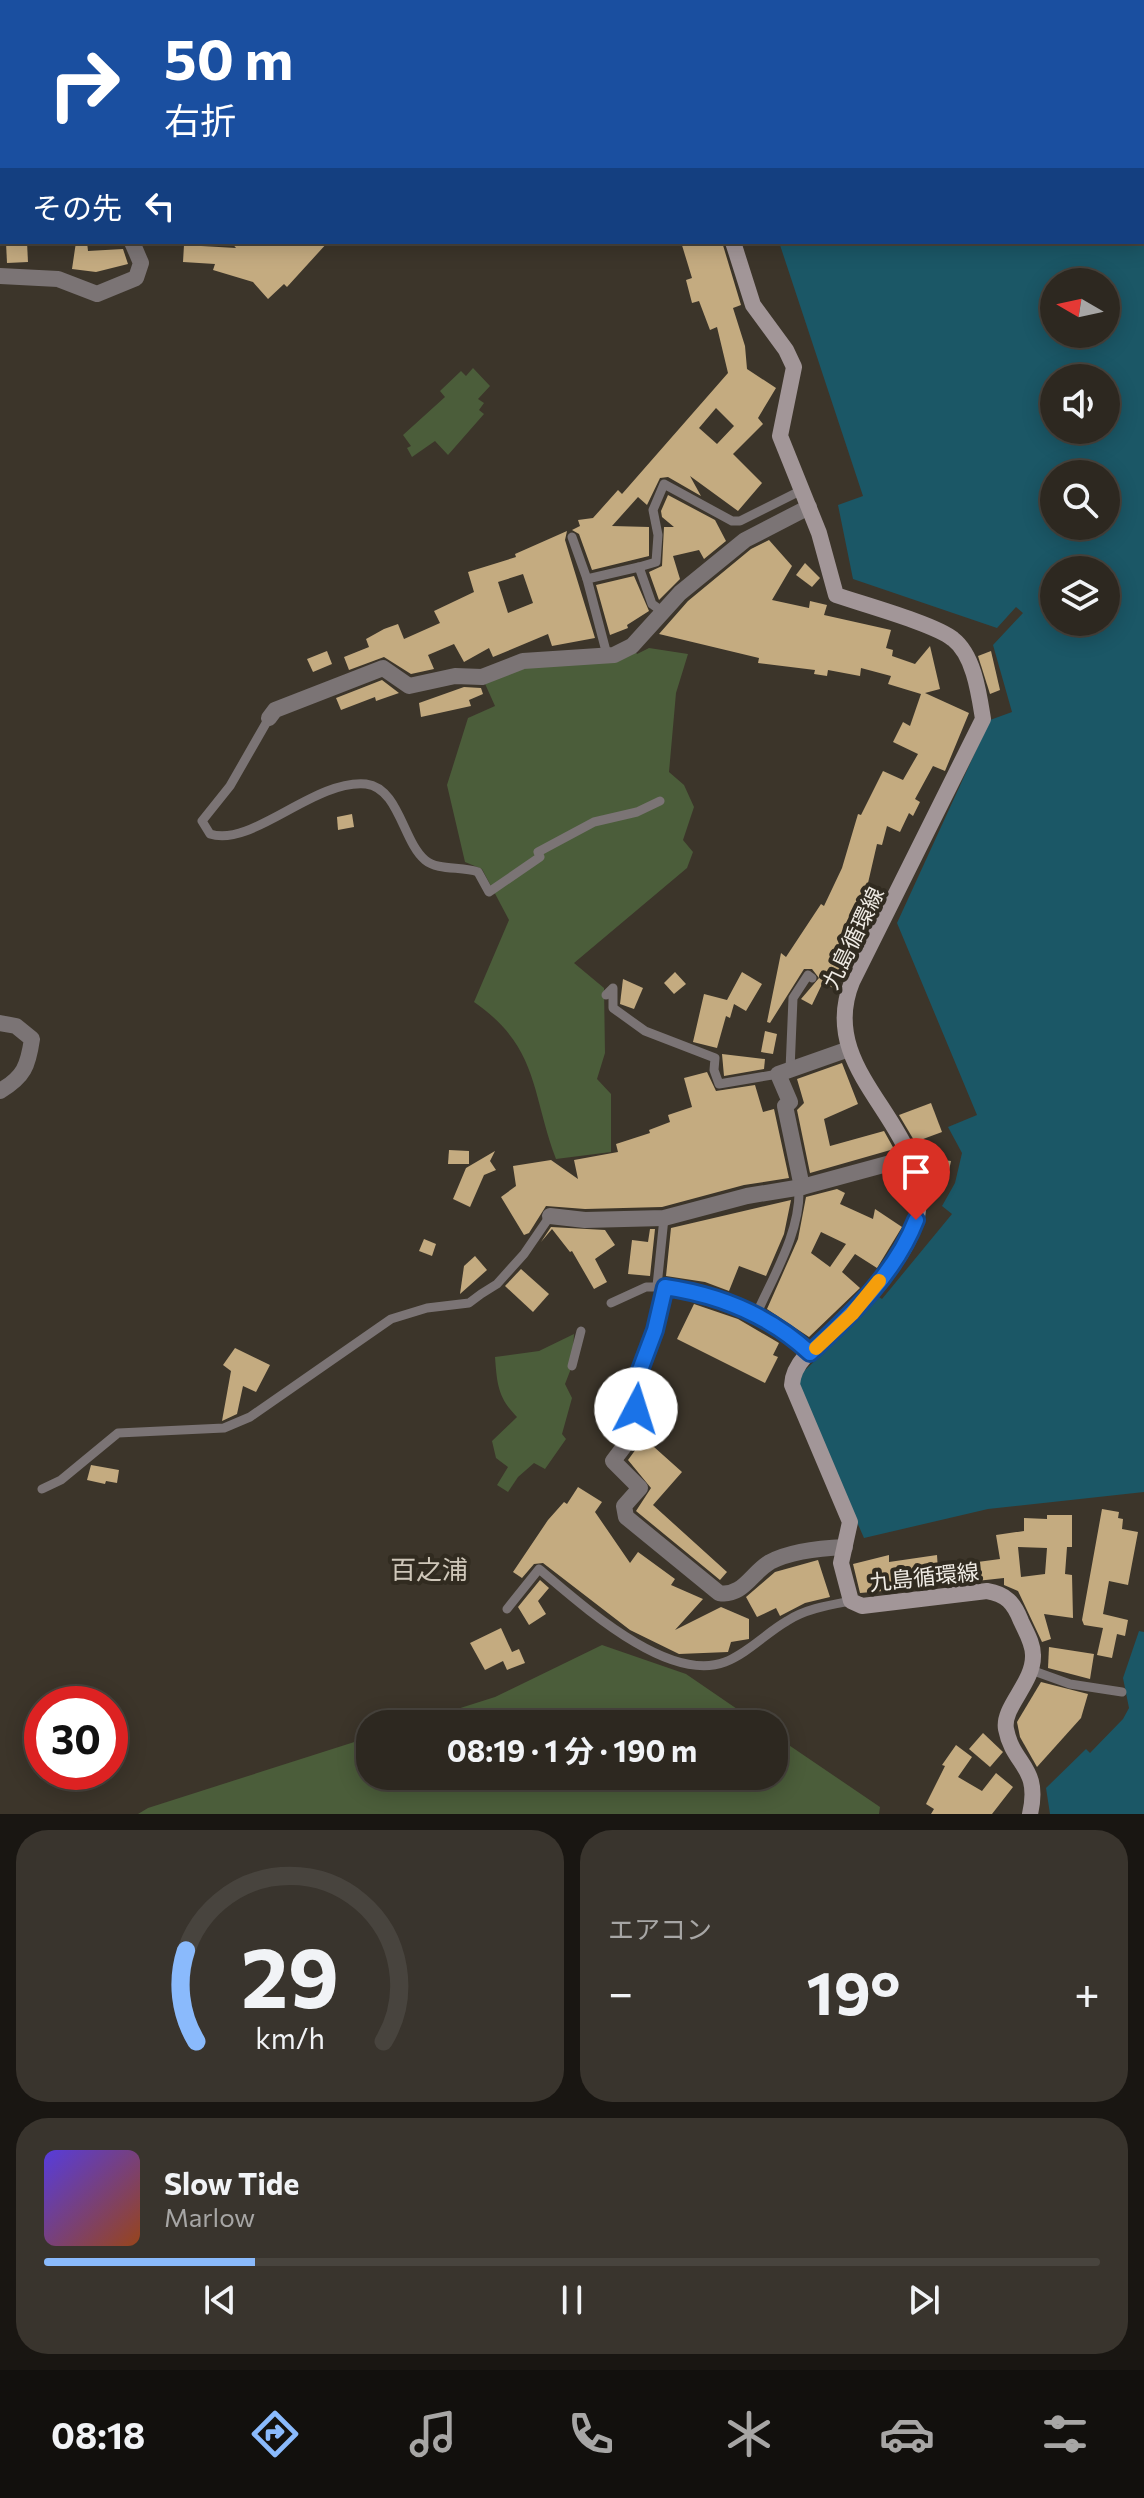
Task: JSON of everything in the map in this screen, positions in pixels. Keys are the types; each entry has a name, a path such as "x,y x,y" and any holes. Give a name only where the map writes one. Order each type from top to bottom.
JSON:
{"main road":[{"name":"九島循環線","path":"734,244 753,305 786,350 794,367 779,428 782,444 809,507 836,595 955,640 968,661 983,719 849,990 843,1012 845,1040 849,1049 873,1095 890,1115 909,1158 915,1176 918,1207 908,1240 852,1314 795,1369 792,1385 850,1522 841,1563 851,1601 862,1606 974,1592 999,1593 1014,1605 1028,1636 1033,1658 1031,1670"},
{"path":"1030,1814 1034,1795 1032,1780 1006,1726 1008,1714 1031,1670"}],"street":[{"path":"0,276 58,279 97,294 136,278 141,263 133,244"},
{"path":"269,718 275,710 383,668 409,686 455,676 482,677 523,661 614,655 632,646 680,593 745,540 809,507"},
{"path":"0,1023 16,1026 32,1039 28,1067 18,1081 0,1091"},
{"path":"800,1187 785,1106 790,1102 784,1072 849,1049"},
{"path":"550,1216 585,1220 664,1218 909,1158"},
{"path":"810,1353 793,1337 756,1315 705,1293 661,1287 655,1330 631,1394 641,1424 613,1461 640,1488 624,1506 626,1517 719,1593 729,1595 776,1560 822,1548 845,1547"}],"lane":[{"path":"587,579 656,562 658,535 653,510 664,484 732,521 740,521 802,490"},
{"path":"572,537 606,651"},
{"path":"639,567 652,604 663,612"},
{"path":"269,718 230,786 205,814 203,827 210,834 224,836 253,828 331,787 365,784 374,786 396,811 422,858 436,865 478,872 489,892 540,857 538,852 594,822 637,812 660,801"},
{"path":"606,995 613,988 613,1008 645,1031 715,1058 719,1084 784,1072 793,998 808,975 812,978"},
{"path":"756,1315 789,1242 800,1208 800,1187"},
{"path":"42,1489 61,1480 118,1433 224,1428 250,1417 391,1319 427,1308 469,1303 506,1274 550,1216"},
{"path":"611,1303 646,1287 661,1287 664,1218"},
{"path":"572,1366 581,1331"},
{"path":"507,1609 539,1569 651,1654 693,1663 723,1663 789,1619 824,1606 851,1601"},
{"path":"1031,1670 1070,1684 1122,1692"}],"green space":[{"path":"473,368 490,386 478,399 484,403 479,410 484,414 448,455 435,441 412,457 407,448 411,446 403,435 445,397 440,391 461,371 466,376"},
{"path":"632,646 637,654 649,648 688,654 676,693 669,772 684,785 694,807 683,840 693,852 687,868 574,963 604,988 605,1053 597,1079 611,1094 611,1152 556,1159 522,1054 511,1036 474,1002 509,920 482,869 465,862 447,785 468,718 495,706 482,677"},
{"path":"574,1334 572,1366 565,1384 572,1398 562,1434 566,1439 545,1469 534,1463 518,1477 508,1492 497,1485 508,1467 496,1458 492,1441 517,1417 500,1390 495,1357 539,1351"},
{"path":"602,1645 686,1674 739,1710 454,1710 495,1697"},
{"path":"356,1741 356,1790 788,1790 788,1745 880,1807 879,1814 138,1814 148,1808"}],"water":[{"path":"780,244 1144,244 1144,1492 988,1509 864,1538 798,1388 802,1373 858,1320 876,1295 882,1299 952,1214 942,1206 955,1183 962,1153 948,1127 977,1115 897,923 990,720 1012,712 993,645 1023,613 1016,607 997,628 853,579 838,505 863,496"},
{"path":"1139,1631 1144,1632 1144,1814 1050,1814 1046,1788 1086,1749 1090,1753 1123,1719 1129,1708 1123,1678"}],"building":[{"path":"6,244 27,244 28,262 7,263"},
{"path":"76,244 87,244 88,251 123,249 128,264 96,272 72,269"},
{"path":"233,244 326,244 287,287 284,284 268,299 253,282 213,270 215,264 183,262 184,245 236,248"},
{"path":"682,244 723,244 741,305 733,308 745,346 747,369 776,388 758,418 763,424 733,454 762,483 738,511 690,476 701,496 668,477 660,478 647,505 638,497 612,526 649,527 649,556 592,570 579,534 572,530 580,526 578,520 593,518 618,490 622,494 728,373 717,327 710,330 699,301 692,303 686,280 692,278","holes":["716,408 734,426 717,444 699,428"]},
{"path":"668,495 715,520 726,541 704,559 699,550 673,556 680,579 659,600 649,572 662,566 664,527 674,527 662,517 661,511"},
{"path":"567,531 565,540 595,638 552,646 548,634 493,657 489,648 464,662 454,644 428,655 434,669 411,674 384,657 349,670 344,657 369,647 366,639 398,624 404,639 440,623 434,611 474,592 468,572 516,557 515,554","holes":["523,574 533,603 508,613 498,582"]},
{"path":"769,540 792,566 772,600 809,608 810,601 827,605 824,615 891,630 886,648 893,650 892,656 915,664 930,646 940,689 925,693 969,713 945,771 933,766 915,799 920,802 913,816 909,813 900,832 887,826 882,845 877,844 868,883 851,919 859,924 846,946 854,951 833,988 823,982 812,1005 801,999 819,978 812,969 804,969 770,1023 767,1022 781,953 786,957 821,904 824,906 842,868 858,814 861,815 883,771 903,780 918,754 893,742 903,722 910,726 921,694 888,684 891,676 861,668 860,676 828,670 827,676 814,674 815,670 758,663 759,658 659,634 688,601 751,549"},
{"path":"805,563 820,578 812,587 796,575"},
{"path":"634,576 649,611 627,625 628,628 610,635 596,585"},
{"path":"327,651 332,664 313,672 307,659"},
{"path":"991,651 1000,690 990,694 978,656"},
{"path":"382,680 399,693 376,701 375,697 341,710 336,698"},
{"path":"464,687 481,688 483,694 469,700 471,706 421,717 419,703"},
{"path":"352,814 354,827 338,830 337,817"},
{"path":"675,972 686,984 674,994 664,983"},
{"path":"742,972 762,984 746,1011 734,1004 730,1018 726,1016 717,1048 693,1042 704,994 727,1000"},
{"path":"623,979 643,988 634,1009 620,1004"},
{"path":"765,1031 777,1034 773,1054 761,1052"},
{"path":"722,1054 765,1059 764,1069 724,1076"},
{"path":"842,1063 858,1104 824,1119 830,1146 884,1131 894,1149 810,1173 797,1110 804,1103 797,1079"},
{"path":"707,1072 716,1091 755,1085 763,1112 774,1109 789,1178 744,1185 662,1207 585,1209 546,1206 529,1233 524,1235 501,1197 516,1186 513,1166 551,1160 578,1179 574,1160 618,1152 616,1144 650,1133 649,1130 670,1122 668,1115 692,1107 684,1078"},
{"path":"931,1103 942,1132 915,1142 899,1115"},
{"path":"449,1150 469,1151 469,1164 448,1164"},
{"path":"495,1151 490,1161 496,1170 484,1175 470,1207 453,1199 466,1168"},
{"path":"937,1159 951,1161 948,1175 934,1173"},
{"path":"837,1189 845,1193 840,1204 873,1219 875,1209 902,1227 877,1268 855,1254 842,1272 860,1288 809,1337 767,1309 798,1239 806,1197","holes":["821,1232 846,1244 830,1267 811,1253"]},
{"path":"791,1200 784,1234 766,1276 739,1266 729,1291 705,1282 666,1276 671,1228"},
{"path":"551,1227 605,1230 615,1245 595,1259 607,1282 594,1289 572,1251 552,1229 541,1242"},
{"path":"650,1229 655,1229 650,1276 628,1274 632,1240 648,1242"},
{"path":"424,1239 436,1244 432,1256 419,1251"},
{"path":"475,1256 487,1270 460,1294 464,1266"},
{"path":"521,1269 549,1294 533,1312 505,1286"},
{"path":"694,1304 738,1319 779,1343 773,1355 778,1357 765,1383 677,1339"},
{"path":"235,1348 270,1365 256,1392 243,1386 237,1414 222,1421 231,1371 223,1365"},
{"path":"644,1438 682,1472 653,1505 727,1572 720,1580 636,1511 651,1488 628,1460"},
{"path":"91,1465 119,1470 117,1483 87,1480"},
{"path":"578,1487 602,1502 595,1512 630,1563 638,1552 675,1579 671,1585 703,1599 675,1630 721,1607 749,1619 749,1639 731,1642 728,1652 679,1654 630,1630 543,1563 534,1564 522,1578 513,1572 548,1520 564,1502 567,1504"},
{"path":"1102,1509 1119,1512 1118,1518 1123,1519 1122,1529 1138,1532 1128,1585 1109,1581 1103,1614 1128,1620 1125,1636 1117,1634 1112,1658 1097,1655 1103,1628 1084,1625 1082,1620"},
{"path":"1047,1515 1072,1515 1072,1547 1067,1547 1065,1574 1072,1575 1073,1618 1044,1614 1051,1639 1042,1642 1018,1591 1004,1585 1004,1578 958,1583 955,1565 1000,1559 996,1535 1024,1531 1024,1518 1047,1519","holes":["1018,1547 1047,1548 1045,1574 1021,1577"]},
{"path":"889,1555 889,1562 937,1555 938,1570 928,1571 928,1587 860,1593 853,1564"},
{"path":"818,1560 830,1597 805,1603 780,1616 776,1608 757,1617 746,1597 775,1572"},
{"path":"540,1580 549,1588 538,1601 546,1614 529,1625 518,1607"},
{"path":"501,1628 512,1652 519,1649 525,1663 507,1670 503,1661 485,1670 470,1643"},
{"path":"1049,1647 1094,1654 1090,1679 1048,1668"},
{"path":"1041,1682 1088,1694 1081,1718 1037,1767 1020,1737 1017,1722"},
{"path":"983,1733 1003,1752 990,1767 969,1749"},
{"path":"956,1745 972,1757 958,1777 982,1791 996,1773 1013,1787 992,1814 931,1814 934,1809 926,1804 945,1766 942,1765"}],"slow traffic":[{"path":"816,1348 852,1314 879,1281"}],"district":[{"name":"百之浦","path":"429,1570"}],"route":[{"path":"636,1409 631,1394 655,1330 665,1287 705,1293 728,1301 793,1337 810,1353 852,1314 883,1277 908,1240 916,1220"}]}
